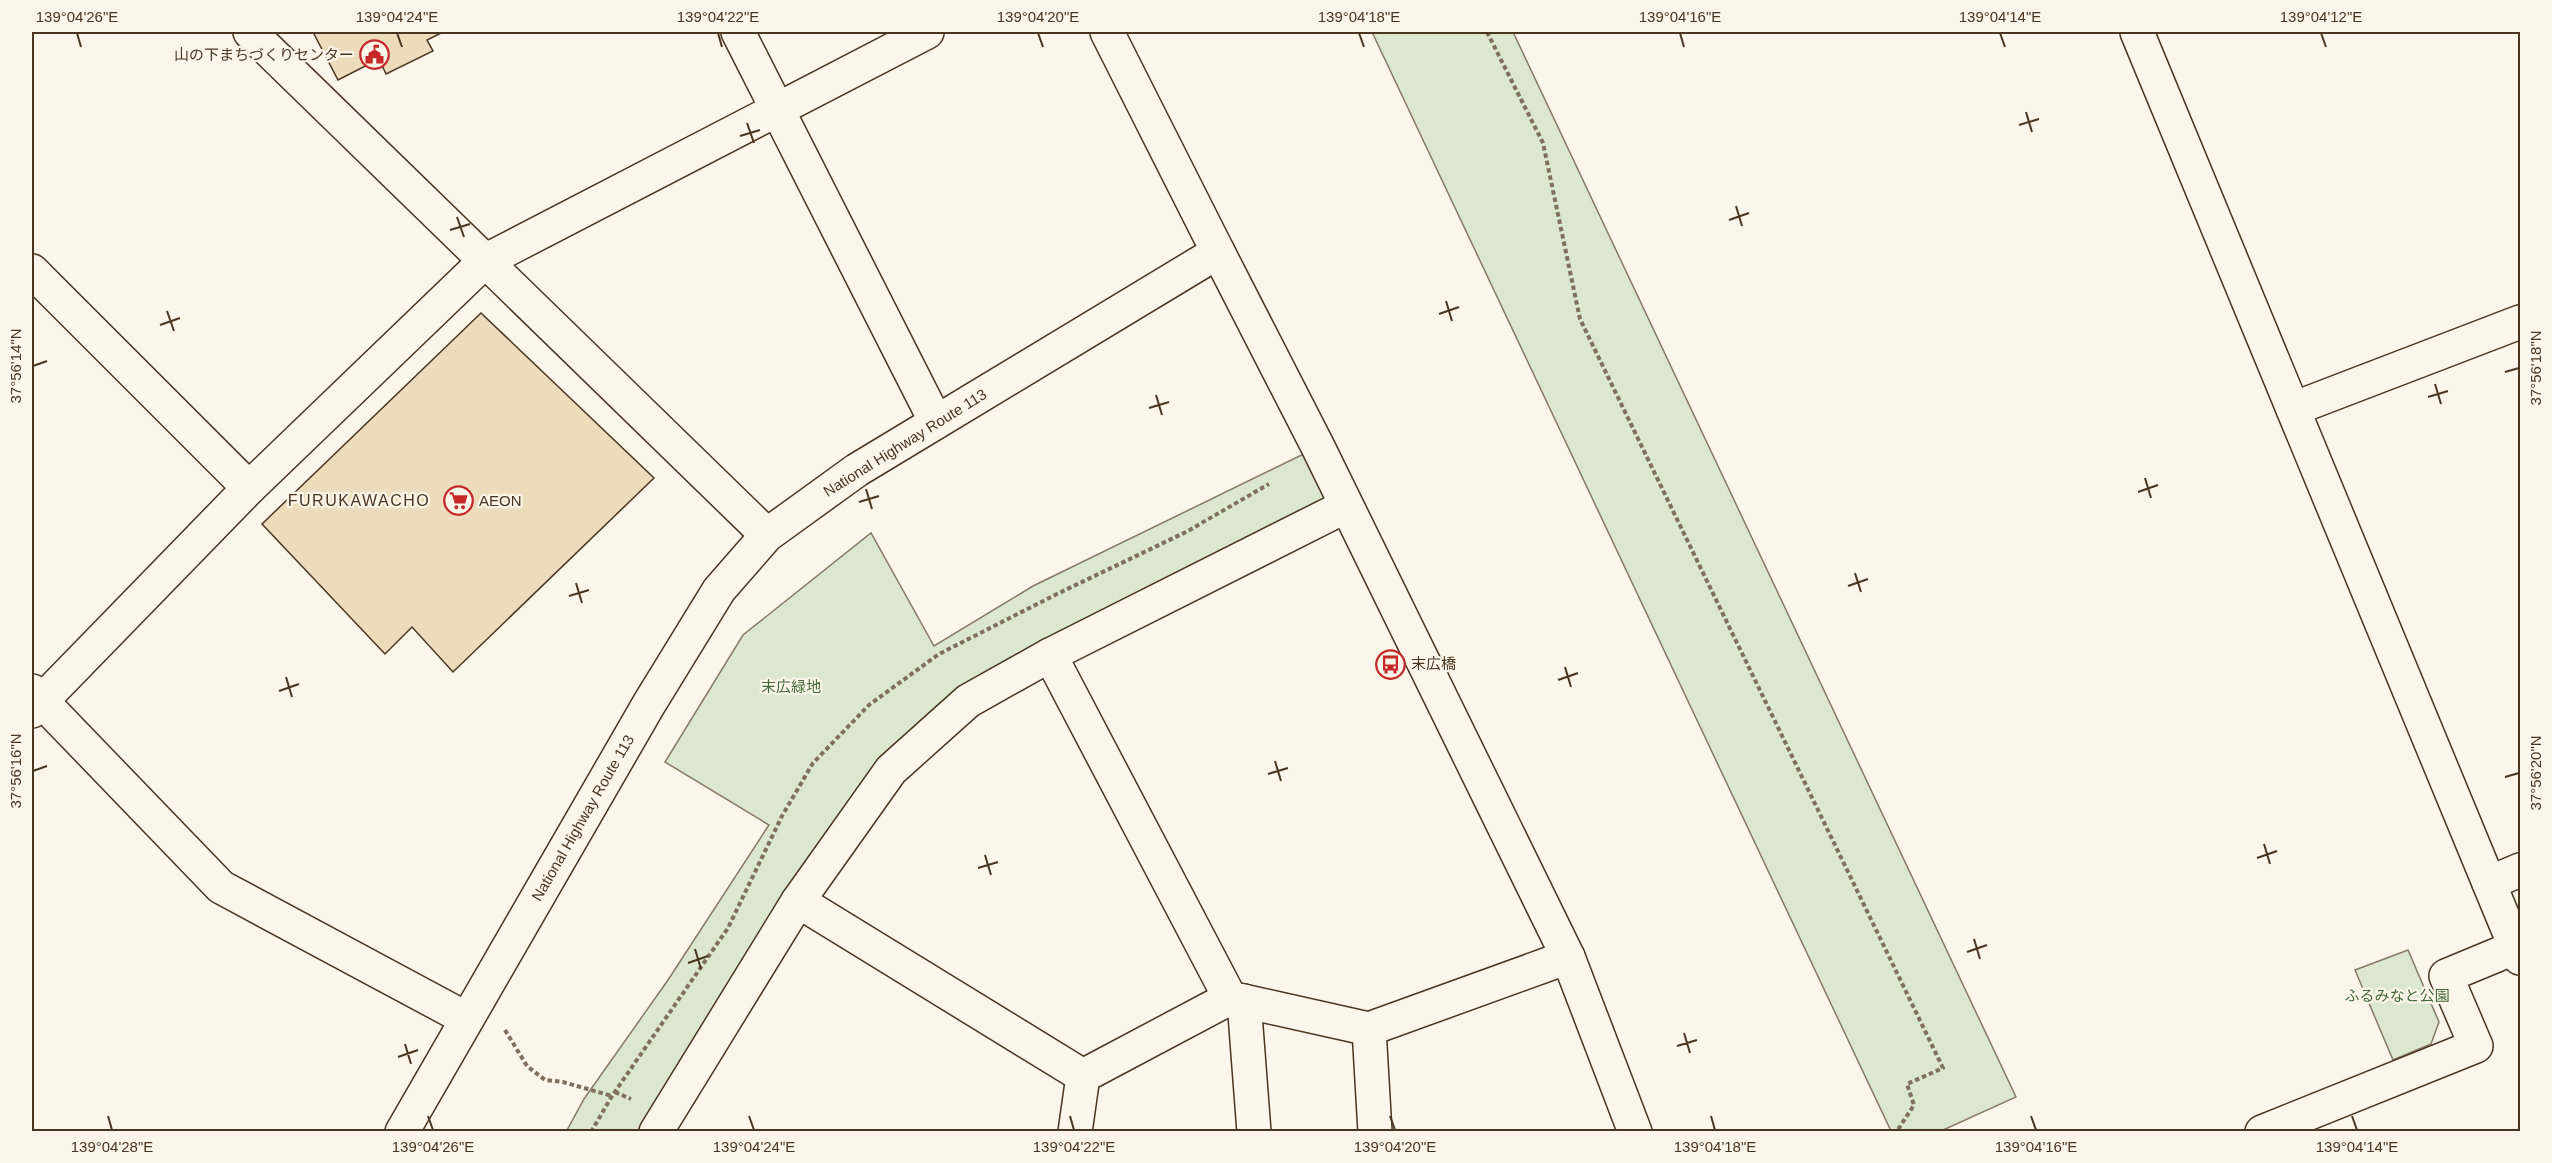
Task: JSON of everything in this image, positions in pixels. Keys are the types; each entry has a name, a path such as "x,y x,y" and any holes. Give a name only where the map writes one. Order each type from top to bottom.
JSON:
{"main road":[{"path":"250,32 767,535"},
{"path":"738,32 936,422"},
{"path":"482,1022 221,887 35,701 249,488 485,261 927,32"},
{"path":"1107,32 1346,506 1568,957 1635,1131"},
{"path":"2137,32 2518,952 2446,976 2476,1046 2262,1131"},
{"name":"National Highway Route 113","path":"402,1131 482,1022 649,704 719,590 767,535 857,470 1218,252"},
{"path":"32,271 249,488"},
{"path":"2293,409 2520,322"},
{"path":"656,1131 798,901 891,770 968,701 1050,655 1346,506"},
{"path":"1050,655 1237,1000 1254,1131"},
{"path":"2489,883 2520,870"},
{"path":"798,901 1083,1076"},
{"path":"1083,1076 1237,1000 1369,1029 1568,957"},
{"path":"1369,1029 1375,1131"},
{"path":"1075,1131 1083,1076"}],"path":[{"path":"1487,32 1543,143 1580,319 1943,1068 1907,1084 1914,1105 1899,1128 1900,1131"},
{"path":"482,1022 512,1038 527,1066 545,1080 564,1082 612,1096"}],"green space":[{"path":"1372,32 1513,32 2016,1097 1941,1131 1891,1131"},
{"name":"末広緑地","path":"1318,447 1346,506 1050,655 891,770 656,1131 566,1132 584,1099 668,980 769,825 665,762 743,635 871,533 934,646 1033,586"},
{"name":"ふるみなと公園","path":"2408,950 2439,1022 2431,1044 2393,1060 2355,970"}],"building":[{"name":"山の下まちづくりセンター","path":"313,32 443,32 427,40 433,51 386,74 379,59 338,80"},
{"name":"AEON","path":"481,313 654,478 453,672 412,627 385,654 262,524"}],"place":[{"name":"山の下まちづくりセンター","path":"375,55"},
{"name":"AEON","path":"458,501"},
{"name":"末広橋","path":"1390,664"}],"district":[{"name":"FURUKAWACHO","path":"359,500"}]}
